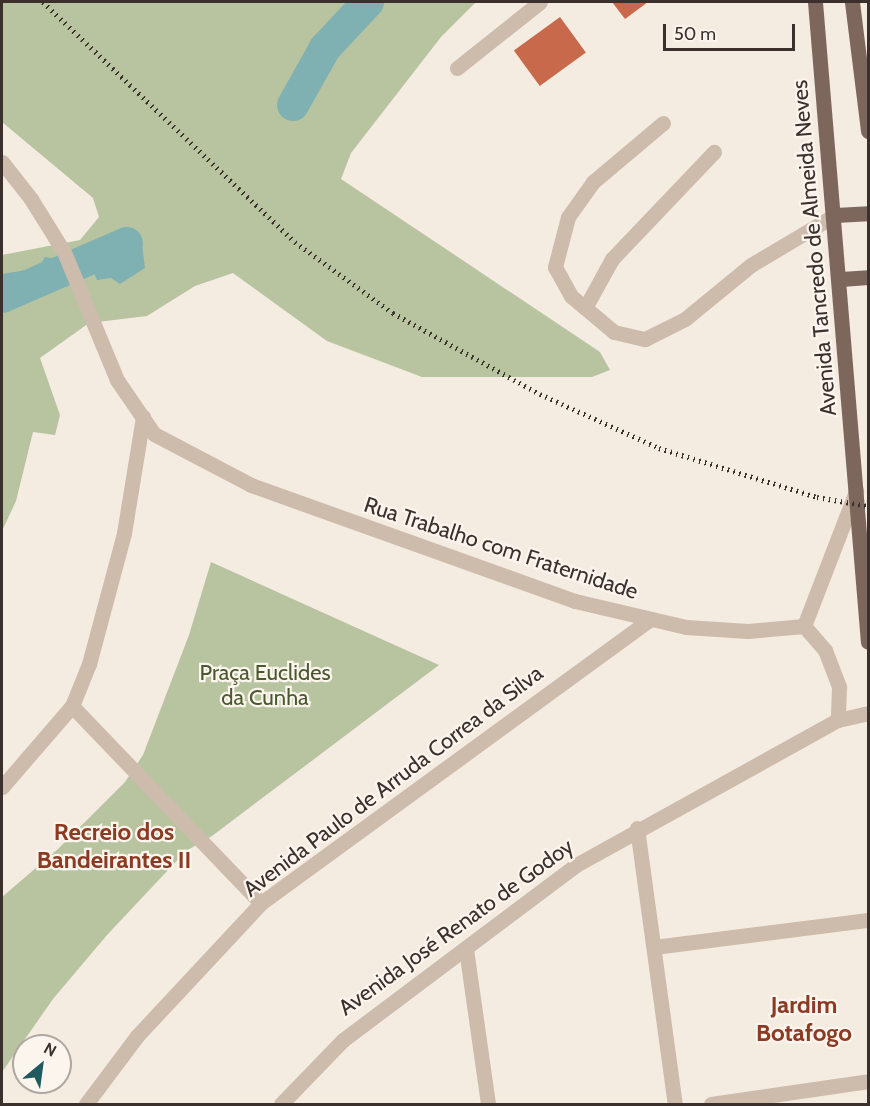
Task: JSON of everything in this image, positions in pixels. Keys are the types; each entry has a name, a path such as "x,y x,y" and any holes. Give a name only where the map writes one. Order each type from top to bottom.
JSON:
{"main road":[{"name":"Avenida Tancredo de Almeida Neves","path":"815,2 841,279 868,642"},
{"path":"852,2 868,131"},
{"path":"835,215 868,213"},
{"path":"841,279 868,277"}],"street":[{"path":"457,68 540,2"},
{"path":"663,123 593,182 568,217 555,267 571,296 614,332 645,339 685,319 751,265 835,215"},
{"path":"585,308 612,259 714,152"},
{"name":"Rua Trabalho com Fraternidade","path":"2,162 64,252 117,380 154,434 251,484 467,564 575,601 649,620 748,631 804,626"},
{"path":"2,787 72,706 110,595 143,417"},
{"name":"Avenida Tancredo de Almeida Neves","path":"804,626 856,491"},
{"name":"Avenida Paulo de Arruda Correa da Silva","path":"87,1104 137,1036 261,903 649,620"},
{"path":"804,626 825,650 835,677 838,720"},
{"path":"72,706 261,903"},
{"name":"Avenida José Renato de Godoy","path":"281,1104 343,1040 466,949 522,902 637,828 838,720 868,713"},
{"path":"637,828 675,1104"},
{"path":"654,947 868,920"},
{"path":"466,949 488,1104"},
{"path":"711,1104 868,1081"}],"green space":[{"path":"2,2 476,2 441,37 351,153 341,179 600,352 610,370 592,377 422,377 327,341 233,273 195,286 147,316 89,323 40,358 60,415 55,435 33,432 16,501 2,531 2,255 80,240 99,217 93,198 2,122"},
{"name":"Praça Euclides da Cunha","path":"211,562 439,665 212,836 186,851 107,935 53,999 29,1034 12,1034 12,1058 2,1072 2,897 58,849 125,782 143,755 189,635"}],"water":[{"path":"129,235 142,244 145,268 120,284 111,278 97,280 91,266 105,258 113,244"},
{"path":"45,257 64,260 72,276 39,294 24,294 2,302 2,274 38,268"}],"building":[{"path":"612,2 648,2 625,19"},
{"path":"560,17 586,53 540,86 514,51"}],"waterway":[{"path":"293,105 325,48 368,2"},
{"path":"2,297 127,243"}],"railway":[{"path":"43,2 295,242 393,313 540,394 659,448 817,497 868,506"}],"district":[{"name":"Recreio dos Bandeirantes II","path":"114,846"},
{"name":"Jardim Botafogo","path":"804,1019"}]}
